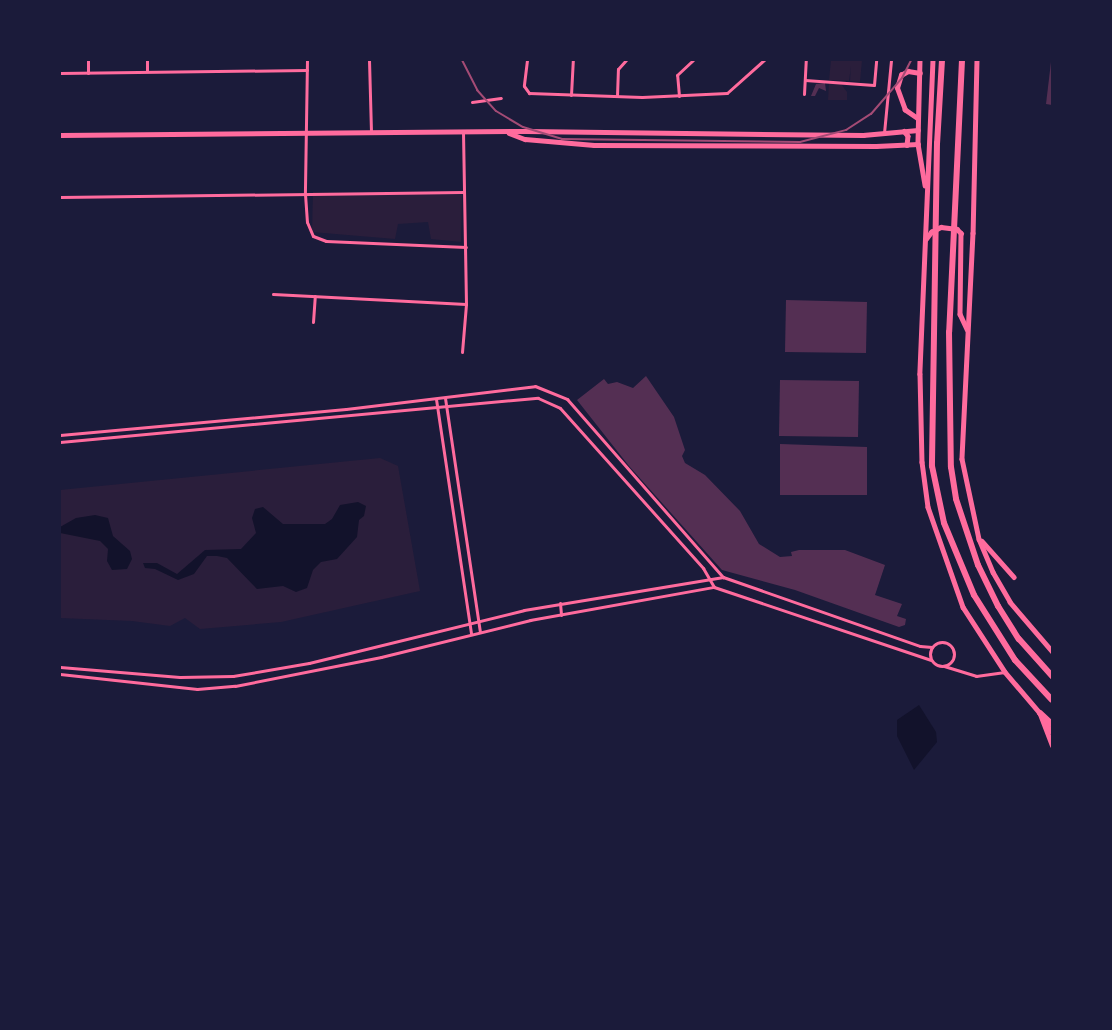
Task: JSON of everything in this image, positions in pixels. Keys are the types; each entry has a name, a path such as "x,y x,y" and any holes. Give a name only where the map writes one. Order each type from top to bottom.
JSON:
{"highway":[{"path":"942,60 938,143 932,466 938,503 957,559 974,596 1015,660 1052,700"},
{"path":"962,60 949,332 952,467 956,499 974,557 998,606 1019,639 1052,676"},
{"path":"1040,714 1052,724"}],"main road":[{"path":"920,60 918,144 920,171 927,189"},
{"path":"933,60 920,374 922,462 928,507 963,607 1005,672 1040,714 1052,732"},
{"path":"977,60 969,331 962,460 979,539 1010,602 1052,651"},
{"path":"918,119 905,110 898,88 901,75 908,71 920,73"},
{"path":"902,130 908,136 907,144"},
{"path":"60,135 508,132 884,133 918,130"},
{"path":"508,132 525,139 594,145 918,144"},
{"path":"925,243 931,232 941,227 957,229 961,233 960,314 969,331"},
{"path":"979,539 1014,578"},
{"path":"1040,714 1052,745"}],"street":[{"path":"88,60 88,73"},
{"path":"147,60 148,71"},
{"path":"307,60 306,194 309,231 320,240 466,247"},
{"path":"369,60 371,133"},
{"path":"527,60 524,86 526,92 618,96 679,96 727,93 764,60"},
{"path":"571,95 573,60"},
{"path":"618,96 618,69 626,60"},
{"path":"679,96 678,75 693,60"},
{"path":"804,94 806,60"},
{"path":"805,80 874,85 876,60"},
{"path":"884,133 890,60"},
{"path":"60,73 307,70"},
{"path":"472,102 501,98"},
{"path":"462,352 466,304 463,133"},
{"path":"60,197 464,192"},
{"path":"273,294 466,304"},
{"path":"313,322 315,296"},
{"path":"60,434 197,424 346,409 536,386 565,397 723,577 920,646 932,647 942,642 952,647 952,660 943,666"},
{"path":"446,398 480,631"},
{"path":"60,442 198,432 437,409 529,398 554,404 703,568 714,587"},
{"path":"436,399 471,633"},
{"path":"346,409 347,418"},
{"path":"197,424 198,432"},
{"path":"60,667 198,678 232,676 364,650 469,622 560,603 723,577"},
{"path":"60,674 139,681 197,689 235,686 381,657 480,631 714,587 976,676 1005,672"},
{"path":"560,603 561,615"},
{"path":"931,660 932,647"},
{"path":"139,681 140,672"}],"shaded area":[{"path":"831,60 862,60 860,82 850,81 851,66 849,81 829,80"},
{"path":"829,83 841,84 847,92 847,100 828,100"},
{"path":"313,192 462,195 461,242 431,239 428,222 398,224 395,239 312,232"},
{"path":"380,458 398,466 420,591 281,622 200,629 185,618 170,626 132,621 60,618 60,490"},
{"path":"358,502 366,506 364,516 359,520 357,537 337,559 321,562 313,570 307,588 296,592 283,586 257,589 227,558 217,556 207,556 194,574 178,580 155,569 145,568 143,563 157,563 177,574 205,550 241,549 256,533 252,518 255,509 263,507 283,524 325,524 332,519 340,505"},
{"path":"95,515 108,518 113,536 130,551 132,559 127,569 112,570 107,561 108,549 100,541 60,533 60,527 76,518"},
{"path":"919,705 936,732 937,742 914,770 897,736 897,720"}],"building":[{"path":"1052,62 1052,105 1046,104"},
{"path":"825,83 826,91 819,88 815,96 811,96 816,84"},
{"path":"786,300 867,302 866,353 785,352"},
{"path":"646,376 674,417 685,450 682,456 685,463 705,475 740,511 759,544 780,557 792,556 791,552 799,550 845,550 885,565 875,595 902,604 897,616 906,619 905,625 899,627 795,590 722,570 629,466 577,400 604,379 608,384 617,382 633,388"},
{"path":"780,380 859,381 858,437 779,436"},
{"path":"780,444 867,447 867,495 780,495"}],"railway":[{"path":"462,60 477,90 496,111 523,127 562,139 800,142 846,130 871,114 902,78 911,60"}]}
